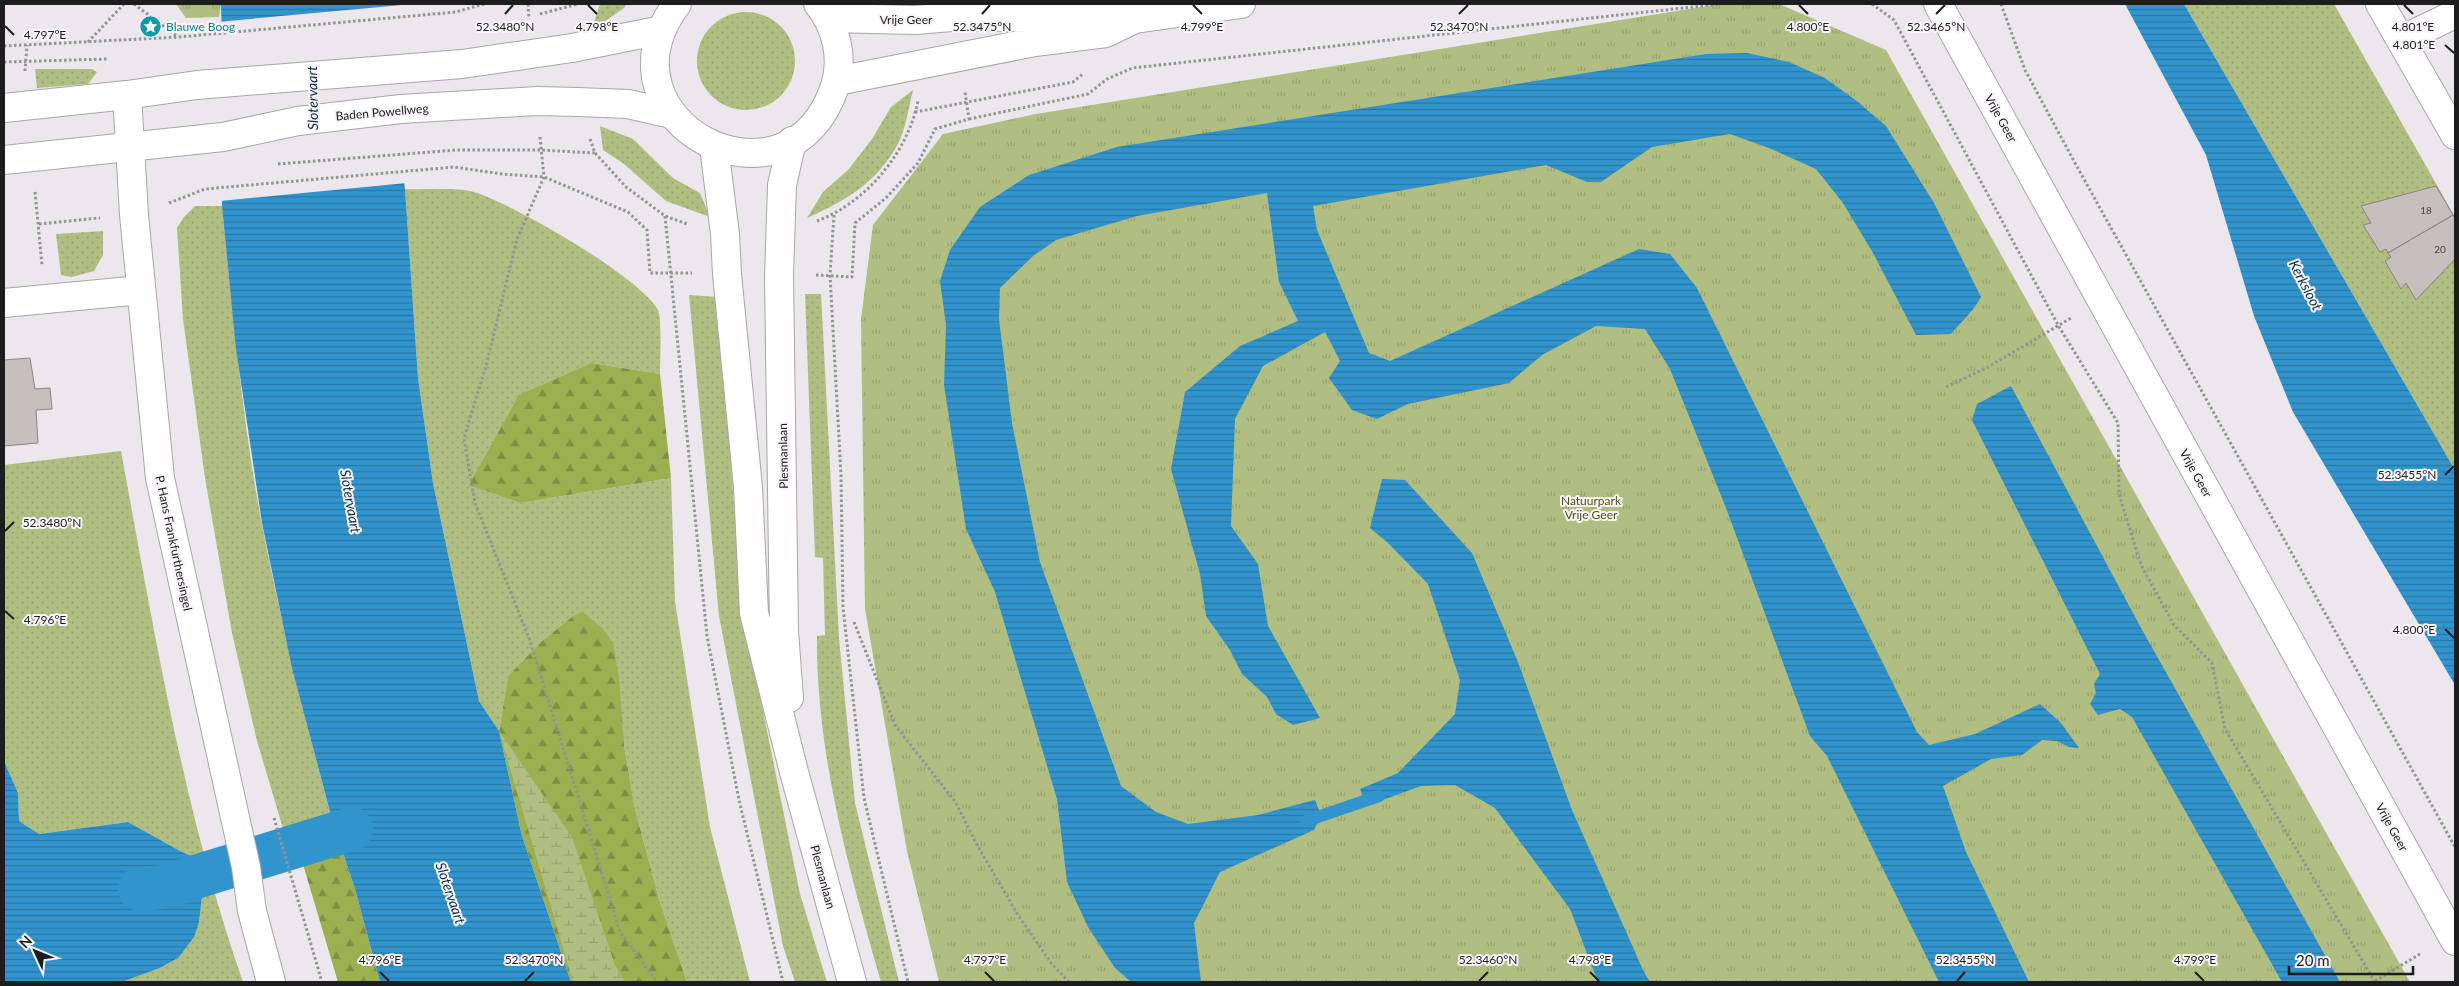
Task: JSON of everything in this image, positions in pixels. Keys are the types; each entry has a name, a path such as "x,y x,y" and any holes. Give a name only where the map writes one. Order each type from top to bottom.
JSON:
{"street":[{"path":"677,4 662,30 658,44 656,73 665,101 672,114 691,134 714,147 726,151 754,153 767,151 792,142 813,126 821,116 837,81 838,48 823,11"},
{"name":"Vrije Geer","path":"837,81 920,63 1035,42 1106,33 1135,19 1240,4"},
{"name":"Vrije Geer","path":"1938,4 2453,938"},
{"path":"2380,4 2455,135"},
{"name":"Vrije Geer","path":"823,11 916,20 963,16 1046,18 1108,14 1135,19"},
{"path":"2401,40 2455,14"},
{"path":"4,108 127,95 197,85 462,64 572,48 662,30"},
{"name":"P. Hans Frankfurthersingel","path":"127,95 141,290 160,478 246,866 252,911 272,982"},
{"name":"Baden Powellweg","path":"4,160 223,137 298,121 401,109 537,101 628,104 672,114"},
{"name":"Plesmanlaan","path":"792,142 782,185 778,276 784,631 794,772"},
{"name":"Plesmanlaan","path":"714,147 726,234 727,274 748,487 754,613 794,772 852,982"},
{"path":"4,303 141,290"}],"path":[{"path":"88,42 124,4"},
{"path":"134,4 179,37"},
{"path":"4,46 196,36 456,12 484,4"},
{"path":"969,119 1088,94 1108,78 1132,68 1720,4"},
{"path":"1872,4 1894,20 2058,325 2118,423 2119,494 2141,565 2174,625 2212,663 2226,729 2375,982 2453,938"},
{"path":"2001,4 2026,70 2075,163 2455,846"},
{"path":"4,62 116,59"},
{"path":"908,982 864,798 843,608 841,475 830,275 834,215 869,188 899,150 916,112 920,88 920,63"},
{"path":"277,164 456,150 542,150 594,153"},
{"path":"205,189 454,167 502,174 544,177 517,239 486,366 464,438 475,503 529,638 620,932 657,982"},
{"path":"665,216 707,636 739,800 783,982"},
{"path":"1946,387 1990,366 2058,325 2102,302"},
{"path":"854,622 895,725 956,803 977,845 1018,915 1051,963 1069,982"},
{"path":"276,823 322,982"}],"green space":[{"path":"176,4 221,4 219,17 186,18"},
{"path":"600,4 627,4 591,31"},
{"name":"Natuurpark Vrije Geer","path":"1720,4 1779,4 1886,50 2410,982 939,982 907,851 865,609 861,319 873,225 943,134 1036,114"},
{"path":"2184,4 2334,4 2455,217 2455,470"},
{"path":"746,12 765,15 781,26 792,42 795,61 792,80 781,96 765,107 746,110 727,107 711,96 700,80 697,61 700,42 711,26 727,15"},
{"path":"35,69 92,69 97,72 88,84 37,88"},
{"path":"913,90 899,142 881,169 860,189 848,197 807,218 823,192 848,170 872,139 891,107"},
{"path":"600,126 633,139 673,178 700,193 710,217 666,201 624,164 603,150"},
{"path":"405,189 467,190 492,199 544,226 602,261 627,279 658,310 660,374 592,363 521,503 671,478 675,601 710,827 750,982 687,982 659,899 635,809 624,745 573,616 542,641 508,676 499,731 479,701 433,483 418,378"},
{"path":"195,206 222,206 243,406 262,525 295,677 334,827 287,842 257,741 232,633 205,478 183,319 177,228 184,217"},
{"path":"103,231 103,255 94,271 72,277 61,275 56,234"},
{"path":"805,294 821,294 839,638 855,803 899,982 881,982 846,855 828,768 818,680 817,636 825,635 823,558 815,557"},
{"path":"689,295 718,297 742,607 800,894 827,982 795,982 783,946 719,616"},
{"path":"592,363 660,374 671,478 521,503 469,485 519,395"},
{"path":"121,451 158,652 187,786 203,852 243,982 122,982 160,968 178,958 199,922 203,889 194,857 128,822 39,834 19,821 18,793 4,761 4,465"},
{"path":"583,612 603,629 613,643 619,678 624,745 635,809 659,899 687,982 571,982 522,836 499,731 508,676 542,641 573,616"},
{"path":"499,731 572,837 615,965 625,982 573,982"},
{"path":"338,838 355,889 380,982 338,982 299,851"}],"water":[{"name":"Slotervaart","path":"221,4 400,4 397,74 398,132 405,189 418,378 433,483 479,701 499,731 522,836 571,982 380,982 355,889 338,838 299,851 287,842 334,827 292,668 262,523 236,349 222,206 223,90"},
{"name":"Kerksloot","path":"2125,4 2184,4 2455,470 2455,685 2293,412 2254,316 2206,155"},
{"path":"1747,53 1789,62 1825,78 1858,102 1886,126 1934,203 1981,297 1971,312 1951,334 1916,335 1873,253 1843,203 1816,169 1769,148 1730,134 1652,147 1601,182 1587,182 1546,165 1313,206 1317,230 1369,353 1390,361 1639,249 1670,254 1697,288 1917,732 1929,745 1975,734 2040,704 2061,723 2079,748 2069,747 2057,741 2042,740 2022,755 1991,759 1943,786 1966,852 2029,982 1939,982 1827,756 1810,736 1726,508 1670,369 1645,329 1596,326 1542,355 1509,383 1408,404 1377,419 1352,410 1329,378 1340,361 1325,332 1263,366 1235,419 1231,526 1258,564 1268,626 1320,718 1293,725 1276,714 1267,697 1242,674 1230,650 1206,616 1200,574 1171,469 1185,392 1240,346 1298,321 1279,282 1267,193 1137,216 1056,240 1033,256 1000,288 999,319 1012,423 1040,562 1121,786 1156,812 1188,824 1258,815 1315,800 1321,815 1314,830 1220,872 1194,923 1201,982 1131,982 1115,968 1088,927 1067,882 1057,799 995,592 966,529 944,385 946,325 940,281 950,250 980,207 1029,175 1117,147 1706,54"},
{"path":"2011,386 2140,626 2340,982 2282,982 2132,717 2120,709 2098,715 2090,704 2096,693 2094,684 2100,674 1972,420 1977,404"},
{"path":"1382,479 1405,480 1472,553 1518,662 1572,810 1650,982 1598,982 1570,909 1495,808 1455,785 1421,786 1366,806 1360,789 1398,773 1455,714 1460,680 1428,584 1387,542 1370,528"},
{"path":"4,761 18,793 19,821 39,834 128,822 194,857 203,889 199,922 194,937 178,958 160,968 122,982 4,982"}],"pier":[{"path":"402,5 399,74 401,132 407,183 220,201 221,90 217,22"}],"building":[{"path":"2436,186 2453,215 2388,253 2386,249 2380,252 2363,225 2371,223 2361,206"},
{"path":"2453,215 2455,218 2455,259 2416,300 2406,283 2401,289 2385,261 2391,257 2388,253"},
{"path":"30,358 35,389 50,388 52,409 36,410 38,443 4,446 4,360"}],"waterway":[{"path":"1306,821 1379,796"},
{"path":"140,889 163,887 351,829"}],"place":[{"name":"Blauwe Boog","path":"150,26"}]}
